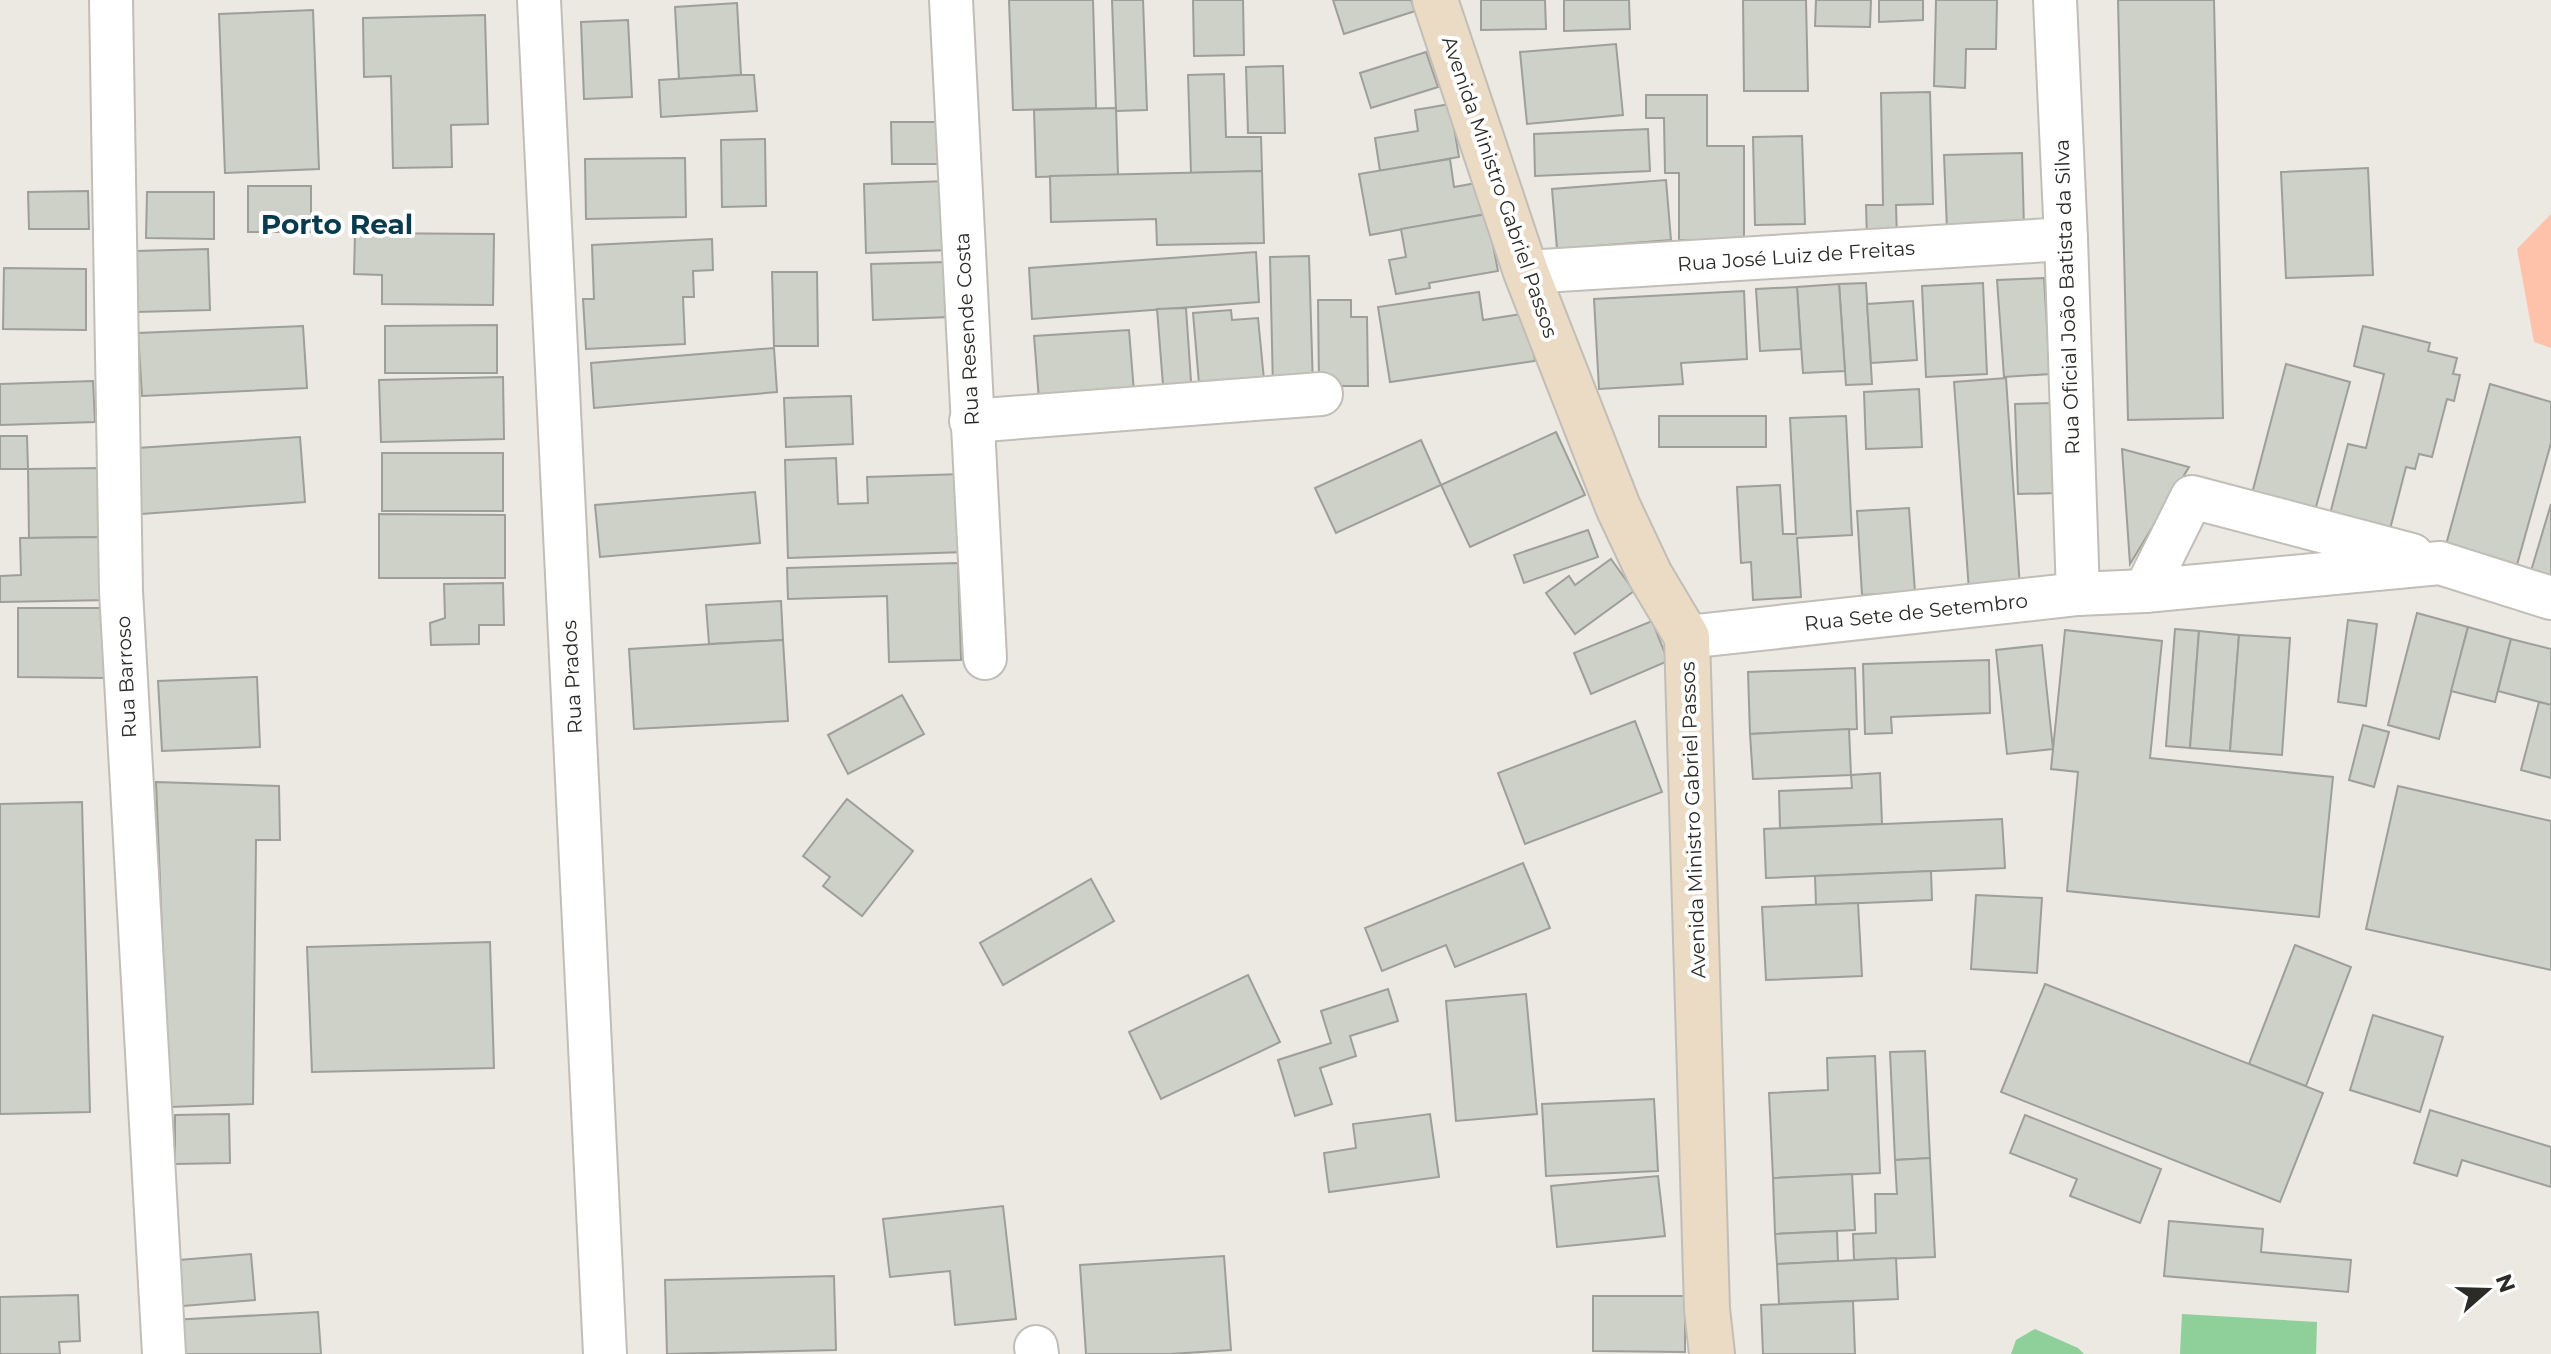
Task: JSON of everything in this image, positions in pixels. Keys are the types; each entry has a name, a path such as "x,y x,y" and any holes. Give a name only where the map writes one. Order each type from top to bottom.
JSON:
{"main road":[{"name":"Avenida Ministro Gabriel Passos","path":"1435,0 1526,272 1618,507 1650,575 1687,637 1707,1309 1712,1354"}],"street":[{"name":"Rua Barroso","path":"111,0 121,591 164,1354"},
{"name":"Rua Prados","path":"539,0 605,1354"},
{"name":"Rua Resende Costa","path":"951,0 985,658"},
{"name":"Rua Oficial João Batista da Silva","path":"2055,0 2078,594"},
{"name":"Rua José Luiz de Freitas","path":"1526,272 2066,239"},
{"path":"971,421 1321,394"},
{"name":"Rua Sete de Setembro","path":"2145,591 2192,497 2440,563 2551,598"},
{"name":"Rua Sete de Setembro","path":"1687,637 2078,594 2145,591 2440,563"}],"shaded area":[{"path":"2551,214 2551,348 2534,342 2517,249"},
{"path":"2182,1314 2317,1322 2316,1354 2180,1354"},
{"path":"2035,1329 2078,1348 2084,1354 2011,1354 2016,1340"}],"building":[{"path":"1009,0 1093,0 1096,108 1013,110"},
{"path":"1112,0 1143,0 1147,110 1116,111"},
{"path":"1193,0 1243,0 1244,55 1194,56"},
{"path":"1333,0 1411,0 1415,11 1344,34"},
{"path":"1481,0 1545,0 1546,29 1481,30"},
{"path":"1564,0 1629,0 1630,29 1564,31"},
{"path":"1743,0 1806,0 1808,91 1744,91"},
{"path":"1816,0 1871,0 1870,27 1815,26"},
{"path":"1879,0 1923,0 1923,20 1879,22"},
{"path":"1936,0 1997,0 1996,49 1966,49 1965,88 1934,86"},
{"path":"2118,0 2214,0 2223,418 2128,420"},
{"path":"737,3 741,75 679,79 675,7"},
{"path":"313,10 319,169 225,173 219,14"},
{"path":"485,15 488,124 451,125 452,167 393,168 391,76 364,77 363,18"},
{"path":"628,20 632,97 584,99 581,22"},
{"path":"1616,44 1623,115 1527,124 1520,52"},
{"path":"1426,52 1438,87 1371,108 1360,73"},
{"path":"1283,66 1285,133 1248,133 1246,67"},
{"path":"1224,74 1226,137 1261,137 1262,171 1191,173 1188,75"},
{"path":"754,75 757,111 661,117 659,80"},
{"path":"1930,92 1933,204 1896,205 1897,238 1867,238 1866,205 1883,205 1881,93"},
{"path":"1646,95 1707,95 1707,146 1744,146 1744,240 1679,240 1679,173 1665,173 1664,118 1646,118"},
{"path":"1450,104 1459,157 1380,171 1375,138 1418,131 1415,110"},
{"path":"1116,108 1118,175 1036,177 1034,110"},
{"path":"891,122 942,122 942,164 892,164"},
{"path":"1648,129 1650,171 1535,176 1534,134"},
{"path":"1802,136 1805,224 1755,225 1753,137"},
{"path":"765,139 766,206 722,207 721,140"},
{"path":"2022,153 2024,228 1947,230 1944,155"},
{"path":"685,158 686,217 586,219 585,159"},
{"path":"1450,159 1454,187 1482,182 1487,214 1370,235 1359,174"},
{"path":"2368,168 2373,275 2286,278 2281,172"},
{"path":"1262,171 1264,243 1157,245 1156,219 1051,222 1050,176"},
{"path":"1666,180 1671,240 1557,249 1552,189"},
{"path":"947,181 950,250 866,253 864,184"},
{"path":"248,186 311,186 311,232 248,232"},
{"path":"88,191 89,229 29,229 28,192"},
{"path":"147,192 214,192 214,239 146,238"},
{"path":"1487,214 1498,271 1429,283 1430,288 1396,294 1389,260 1406,257 1401,229"},
{"path":"355,233 494,234 493,305 382,304 382,275 354,274"},
{"path":"712,239 713,270 693,271 694,297 683,297 685,344 586,349 583,299 594,299 592,245"},
{"path":"208,249 210,310 137,312 136,251"},
{"path":"1256,252 1259,302 1032,319 1029,268"},
{"path":"1309,256 1313,387 1273,388 1270,257"},
{"path":"948,262 950,317 873,320 871,264"},
{"path":"4,268 86,269 86,330 3,329"},
{"path":"772,272 817,272 818,346 774,346"},
{"path":"2044,278 2050,374 2004,377 1997,280"},
{"path":"1866,283 1872,384 1846,385 1839,284"},
{"path":"1983,283 1987,374 1926,377 1922,286"},
{"path":"1839,284 1845,371 1803,373 1797,287"},
{"path":"1797,287 1801,349 1760,351 1756,289"},
{"path":"1744,291 1747,359 1681,363 1683,384 1599,389 1594,299"},
{"path":"1479,292 1483,320 1528,313 1535,361 1390,382 1378,307"},
{"path":"1318,300 1351,300 1351,317 1367,317 1368,386 1319,386"},
{"path":"1913,301 1917,360 1871,363 1867,304"},
{"path":"1186,308 1192,396 1164,398 1157,309"},
{"path":"1231,310 1232,320 1258,318 1265,390 1200,395 1193,313"},
{"path":"497,325 497,373 385,373 385,326"},
{"path":"303,326 307,388 142,396 138,333"},
{"path":"2363,326 2430,343 2428,351 2457,358 2453,374 2460,375 2454,401 2447,399 2432,457 2419,454 2415,469 2406,467 2388,537 2328,522 2348,444 2366,448 2384,374 2354,366"},
{"path":"1129,330 1134,392 1039,400 1034,336"},
{"path":"774,348 777,392 594,408 591,363"},
{"path":"2286,364 2350,382 2313,518 2250,501"},
{"path":"503,377 504,439 381,442 379,380"},
{"path":"2006,378 2020,588 1969,591 1954,382"},
{"path":"93,381 95,422 0,425 0,384"},
{"path":"2490,384 2551,402 2551,443 2515,572 2444,552"},
{"path":"1919,389 1922,447 1866,449 1864,392"},
{"path":"851,396 853,444 786,447 784,398"},
{"path":"2056,403 2059,493 2018,494 2015,404"},
{"path":"1659,416 1766,416 1766,447 1659,447"},
{"path":"1846,416 1852,535 1797,538 1801,597 1753,600 1751,562 1741,563 1737,487 1780,485 1783,534 1796,534 1790,418"},
{"path":"1556,432 1585,495 1470,547 1441,485"},
{"path":"0,436 27,436 28,469 0,469"},
{"path":"300,437 305,502 128,515 123,449"},
{"path":"1421,440 1441,485 1336,533 1315,488"},
{"path":"2122,449 2189,467 2130,564"},
{"path":"382,453 503,453 503,511 382,511"},
{"path":"836,458 838,504 868,503 867,477 963,474 965,552 788,558 785,460"},
{"path":"102,468 103,537 29,538 28,469"},
{"path":"755,492 760,543 600,557 595,505"},
{"path":"2551,504 2551,588 2528,581"},
{"path":"1909,508 1915,592 1862,595 1857,511"},
{"path":"379,514 505,515 505,578 379,578"},
{"path":"1588,530 1598,557 1524,583 1514,555"},
{"path":"109,537 110,600 0,602 0,576 21,575 20,538"},
{"path":"1611,559 1634,591 1575,634 1546,593 1569,576 1575,585"},
{"path":"958,563 961,660 889,662 887,596 788,599 787,568"},
{"path":"503,583 504,625 479,625 479,644 431,645 430,623 445,618 444,584"},
{"path":"781,601 783,640 709,644 706,605"},
{"path":"18,608 105,608 105,678 18,677"},
{"path":"2417,613 2468,627 2439,739 2388,725"},
{"path":"2348,620 2377,624 2366,706 2338,702"},
{"path":"1652,621 1668,661 1591,694 1574,653"},
{"path":"2468,627 2511,639 2495,702 2451,691"},
{"path":"2175,629 2199,631 2190,748 2166,746"},
{"path":"2065,630 2162,641 2150,758 2333,777 2319,917 2067,891 2078,772 2051,769"},
{"path":"2199,631 2239,635 2230,751 2190,748"},
{"path":"2239,635 2290,638 2282,755 2230,751"},
{"path":"2511,639 2551,649 2551,705 2498,691"},
{"path":"783,640 788,721 634,729 629,649"},
{"path":"2042,645 2053,749 2007,754 1996,650"},
{"path":"1989,660 1990,713 1891,717 1892,733 1865,734 1863,664"},
{"path":"1855,668 1857,729 1750,734 1748,672"},
{"path":"257,677 260,747 162,751 158,681"},
{"path":"902,695 924,734 848,774 828,735"},
{"path":"2539,702 2551,705 2551,778 2521,770"},
{"path":"1635,721 1662,792 1525,844 1498,773"},
{"path":"2363,725 2389,732 2374,787 2349,780"},
{"path":"1849,729 1851,775 1753,779 1750,734"},
{"path":"1880,773 1882,824 1780,828 1779,791 1852,788 1851,775"},
{"path":"156,782 279,786 280,840 256,840 253,1104 169,1107"},
{"path":"2398,786 2551,821 2551,970 2366,929"},
{"path":"847,799 913,851 862,916 823,886 830,877 803,856"},
{"path":"82,802 90,1112 0,1114 0,804"},
{"path":"2002,819 2005,868 1766,878 1764,829"},
{"path":"1523,863 1550,928 1455,967 1446,945 1382,971 1365,928"},
{"path":"1931,871 1932,900 1816,905 1815,876"},
{"path":"1091,879 1114,921 1003,985 980,943"},
{"path":"1976,895 2042,898 2037,973 1971,969"},
{"path":"1858,903 1862,976 1766,980 1762,907"},
{"path":"490,942 494,1068 312,1072 307,947"},
{"path":"2295,945 2351,967 2306,1086 2249,1064"},
{"path":"1248,975 1280,1042 1161,1099 1129,1032"},
{"path":"2045,984 2323,1093 2280,1202 2001,1092"},
{"path":"1388,989 1398,1021 1350,1036 1356,1056 1320,1068 1332,1104 1295,1116 1278,1060 1331,1043 1321,1011"},
{"path":"1526,994 1537,1114 1456,1121 1446,1001"},
{"path":"2373,1015 2443,1037 2420,1112 2350,1090"},
{"path":"1925,1051 1930,1158 1895,1160 1890,1052"},
{"path":"1875,1056 1880,1173 1773,1178 1769,1093 1828,1090 1827,1058"},
{"path":"1654,1099 1658,1171 1546,1176 1542,1104"},
{"path":"2430,1110 2551,1147 2551,1187 2462,1160 2457,1176 2414,1163"},
{"path":"229,1114 230,1163 175,1164 175,1115"},
{"path":"1430,1114 1439,1177 1329,1192 1324,1153 1356,1148 1353,1124"},
{"path":"2025,1115 2161,1169 2140,1223 2070,1196 2077,1179 2010,1153"},
{"path":"1930,1158 1935,1257 1854,1260 1853,1234 1876,1233 1875,1194 1897,1194 1895,1160"},
{"path":"1852,1174 1855,1230 1775,1234 1773,1178"},
{"path":"1658,1176 1665,1236 1557,1247 1551,1186"},
{"path":"1003,1206 1016,1319 955,1325 950,1271 890,1277 883,1219"},
{"path":"2169,1221 2263,1229 2261,1252 2351,1260 2348,1292 2164,1276"},
{"path":"1837,1231 1838,1261 1777,1264 1775,1234"},
{"path":"251,1254 255,1300 171,1307 167,1261"},
{"path":"1224,1256 1231,1350 1086,1354 1080,1265"},
{"path":"1896,1258 1898,1299 1779,1304 1777,1264"},
{"path":"834,1276 836,1350 667,1354 665,1280"},
{"path":"78,1295 80,1341 59,1342 60,1354 0,1354 0,1297"},
{"path":"1593,1296 1685,1296 1685,1352 1593,1351"},
{"path":"1853,1301 1855,1354 1763,1354 1761,1305"},
{"path":"318,1312 321,1354 173,1354 171,1320"}],"district":[{"name":"Porto Real","path":"337,224"}]}
